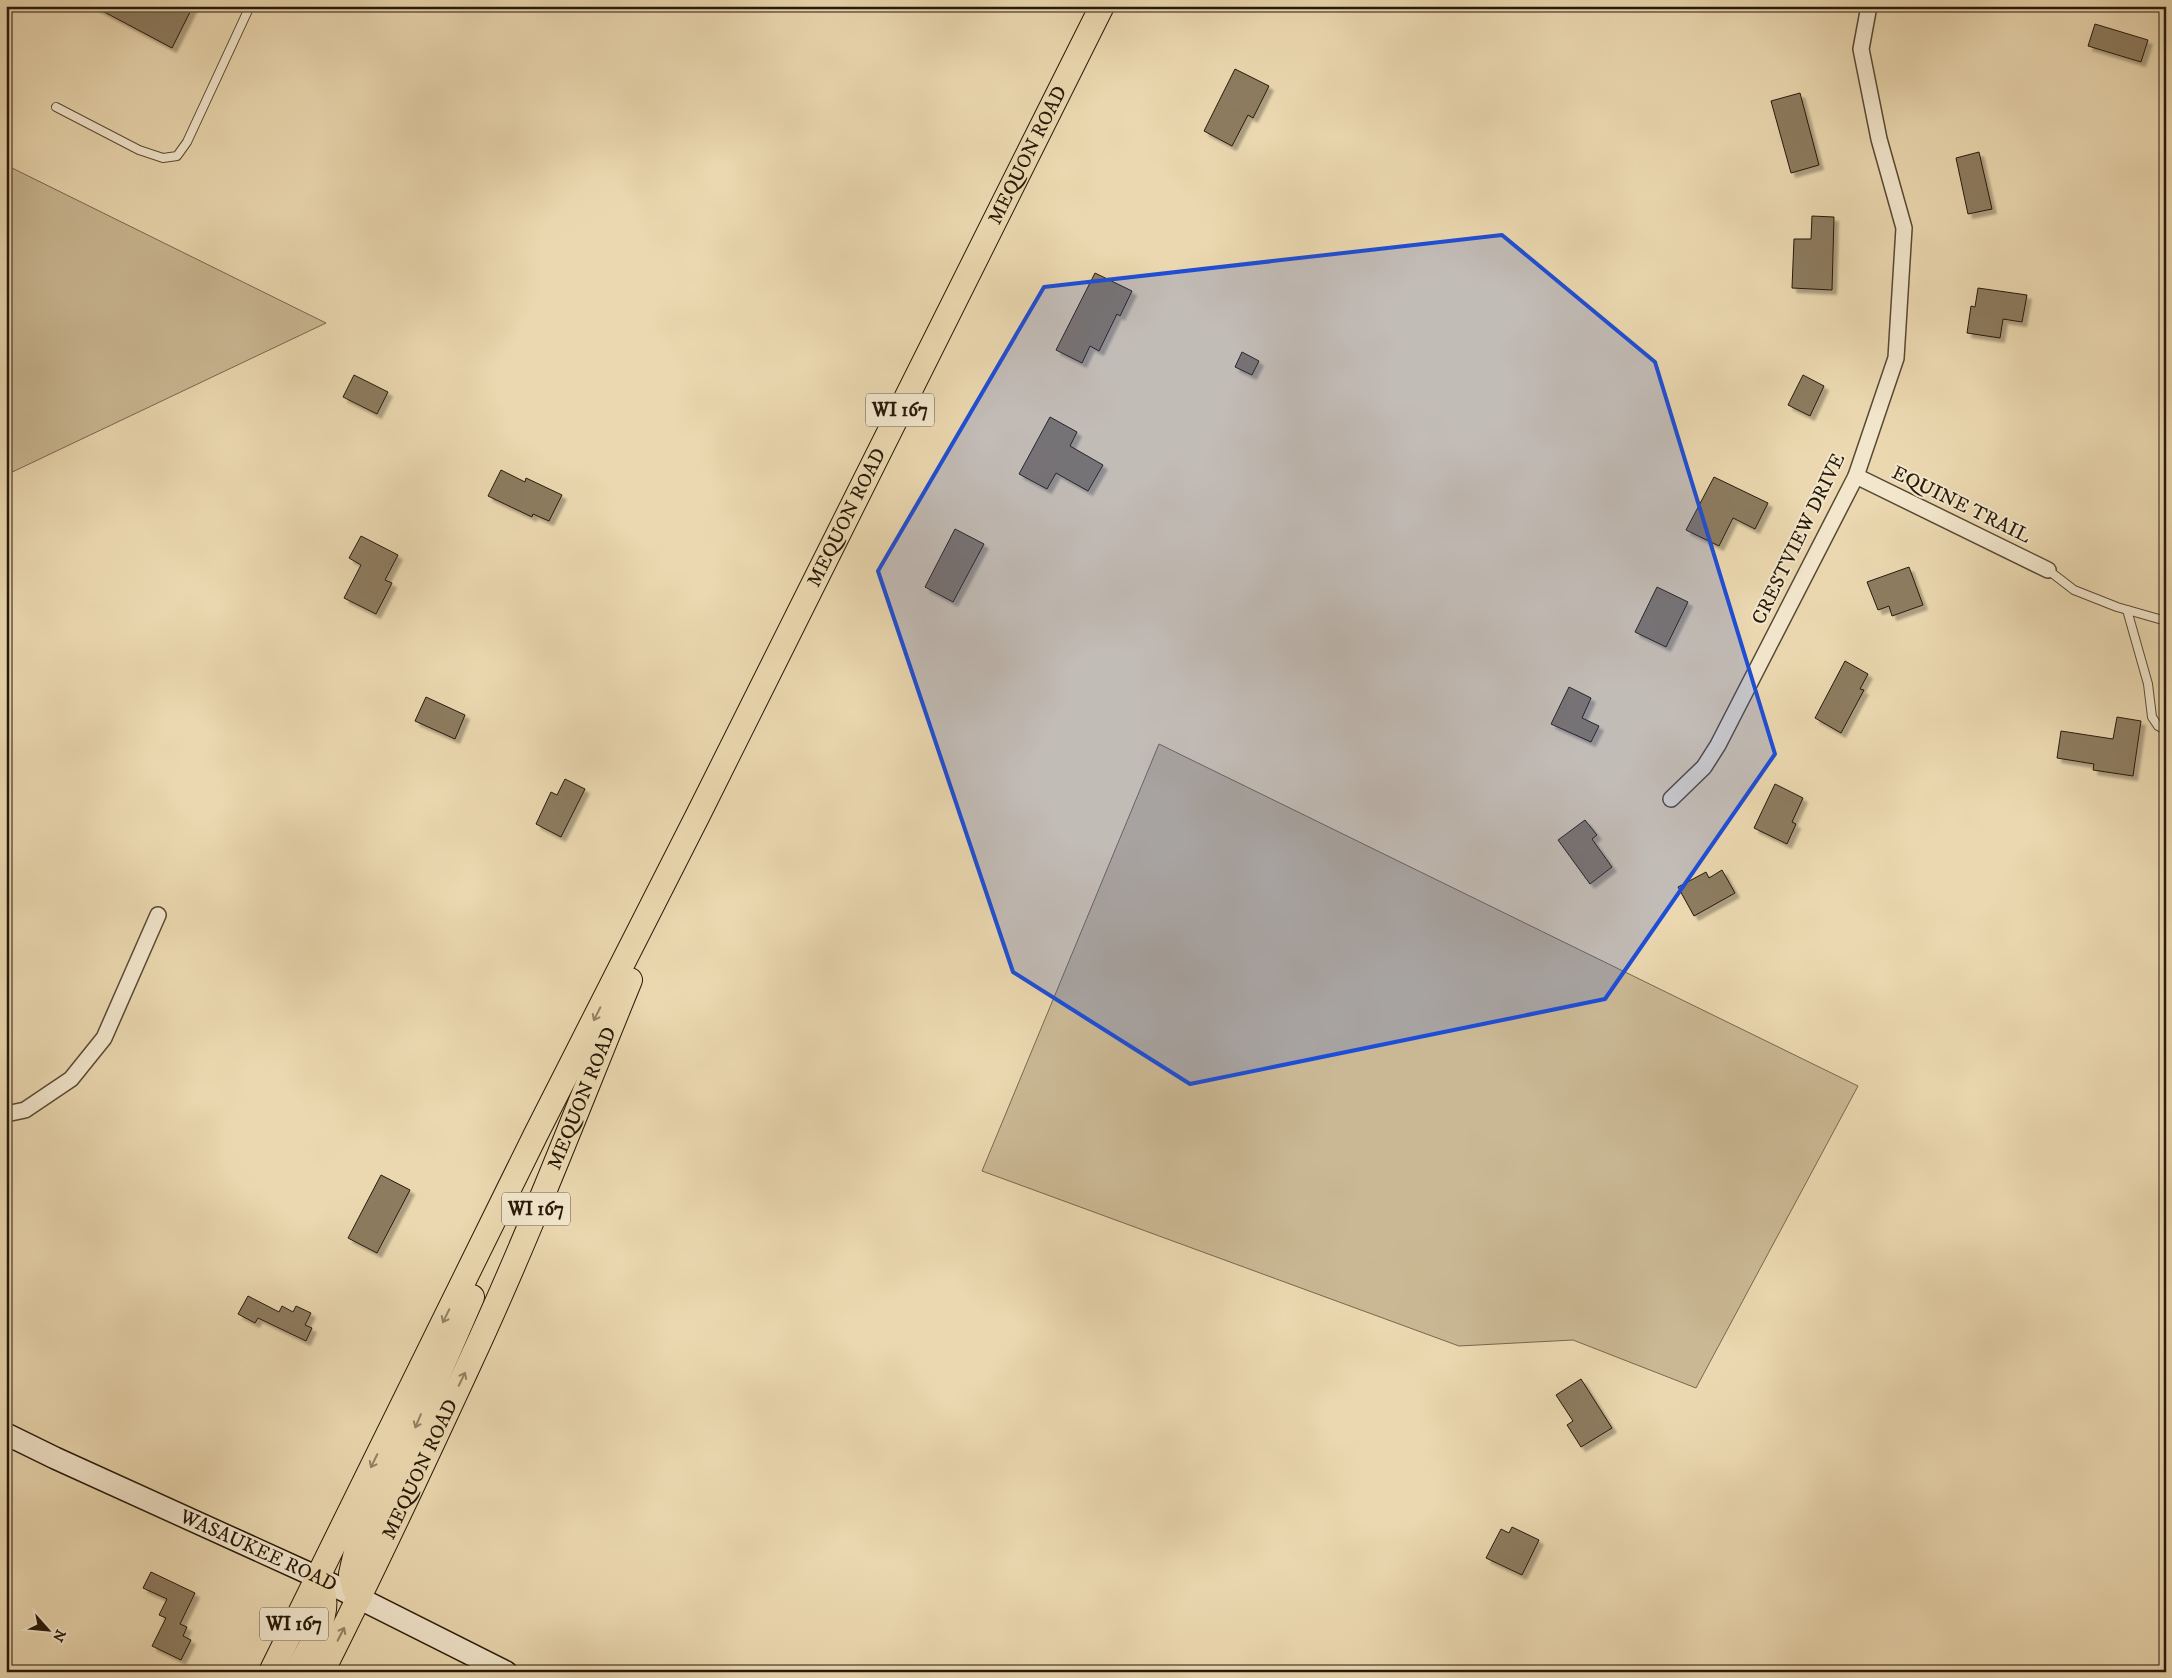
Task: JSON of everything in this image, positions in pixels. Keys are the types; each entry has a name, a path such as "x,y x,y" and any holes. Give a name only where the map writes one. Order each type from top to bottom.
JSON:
{"main road":[{"name":"MEQUON ROAD","path":"317,1577 536,1134 698,815 1102,6"},
{"name":"MEQUON ROAD","path":"360,1597 472,1359 510,1272 698,815"},
{"path":"360,1597 353,1584 351,1574 356,1552 415,1428 468,1308 536,1134"},
{"path":"297,1672 324,1616 325,1592 317,1577"},
{"name":"WI 167","path":"271,1672 317,1577"},
{"name":"WI 167","path":"322,1672 360,1597"}],"street":[{"name":"CRESTVIEW DRIVE","path":"1671,799 1704,766 1718,745 1856,476 1896,358 1904,228 1879,139 1862,49 1869,6"},
{"name":"EQUINE TRAIL","path":"1856,476 2048,570"},
{"path":"6,1114 26,1110 71,1079 104,1038 158,915"},
{"name":"WASAUKEE ROAD","path":"6,1434 360,1597 506,1672"}],"lane":[{"path":"56,107 139,150 163,158 177,156 187,142 250,6"},
{"path":"2048,570 2074,590 2127,610 2166,621"},
{"path":"2127,610 2148,684 2152,717 2158,726 2166,730"}],"highlighted area":[{"path":"1502,235 1655,362 1775,754 1605,999 1190,1084 1013,972 878,571 1044,287"}],"shaded area":[{"path":"6,165 326,323 6,475"},
{"path":"1159,744 1858,1086 1696,1388 1573,1340 1459,1346 982,1171"}],"building":[{"path":"93,6 193,6 172,48"},
{"path":"2095,24 2148,40 2141,62 2088,46"},
{"path":"1235,69 1269,86 1253,118 1248,115 1232,146 1204,131"},
{"path":"1800,93 1819,165 1791,173 1771,101"},
{"path":"1979,152 1992,209 1968,214 1956,158"},
{"path":"1812,216 1834,217 1832,290 1792,288 1794,239 1811,239"},
{"path":"1095,273 1132,291 1120,316 1117,314 1099,351 1090,346 1082,363 1056,350"},
{"path":"1978,288 2027,295 2022,322 2003,319 2000,338 1967,333 1971,306 1975,307"},
{"path":"1242,352 1259,361 1252,375 1235,367"},
{"path":"354,375 388,392 377,414 343,397"},
{"path":"1803,375 1824,386 1810,416 1788,405"},
{"path":"1050,417 1077,432 1070,446 1103,465 1088,491 1056,473 1047,489 1019,474"},
{"path":"501,470 525,482 526,478 562,495 549,521 533,514 532,517 488,496"},
{"path":"1714,477 1768,503 1755,529 1733,518 1719,546 1686,530"},
{"path":"955,529 984,544 953,602 925,587"},
{"path":"361,536 398,555 385,580 392,583 376,614 344,598 361,565 349,558"},
{"path":"1909,567 1923,605 1892,616 1889,606 1878,610 1867,582"},
{"path":"1657,587 1688,602 1666,647 1635,632"},
{"path":"1845,661 1868,674 1860,689 1864,690 1841,733 1815,718"},
{"path":"1569,687 1591,698 1582,718 1599,726 1591,742 1551,724"},
{"path":"426,697 465,715 455,739 415,721"},
{"path":"2117,717 2141,721 2133,776 2093,770 2094,764 2057,758 2061,731 2113,739"},
{"path":"565,779 585,789 561,837 536,824 551,792 557,795"},
{"path":"1775,784 1803,798 1792,822 1796,824 1787,844 1754,828"},
{"path":"1585,820 1597,835 1592,839 1612,867 1590,884 1558,840"},
{"path":"1722,870 1735,893 1694,916 1678,887 1706,872 1709,878"},
{"path":"381,1175 410,1190 377,1253 348,1238"},
{"path":"248,1296 279,1312 282,1306 293,1312 296,1306 311,1313 305,1325 312,1328 306,1341 258,1318 255,1323 238,1314"},
{"path":"1581,1379 1612,1428 1581,1447 1567,1425 1573,1421 1556,1395"},
{"path":"1512,1527 1539,1540 1522,1575 1486,1558 1501,1529 1509,1533"},
{"path":"151,1572 195,1593 180,1624 187,1627 183,1636 191,1640 181,1660 152,1646 166,1618 159,1615 167,1599 143,1588"}]}
